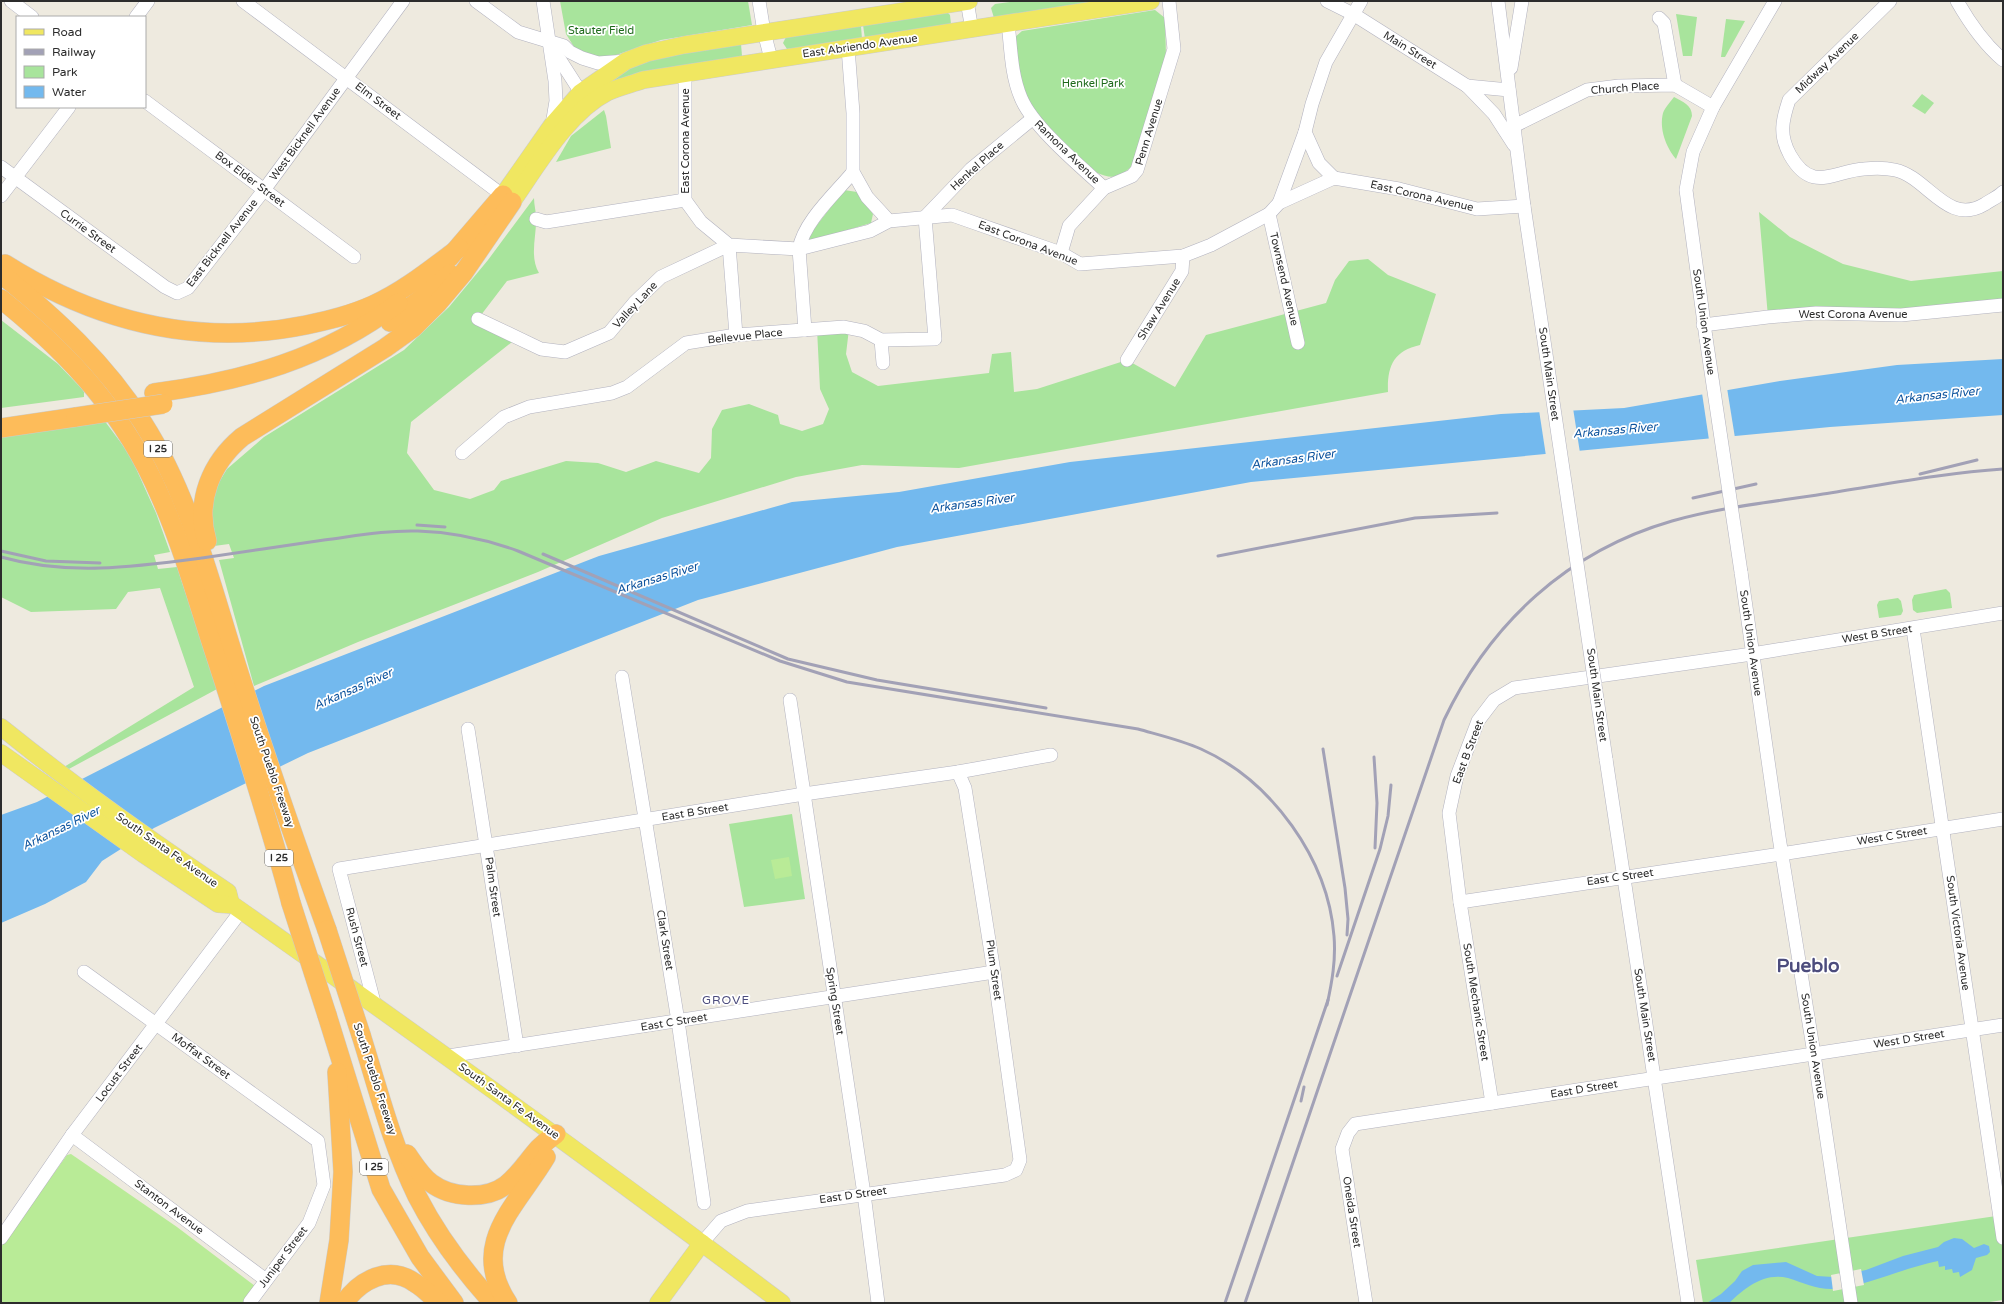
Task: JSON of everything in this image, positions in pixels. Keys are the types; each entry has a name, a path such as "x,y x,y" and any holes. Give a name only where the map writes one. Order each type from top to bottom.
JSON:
{"highway":[{"path":"226,633 230,616 203,523 203,506 206,489 220,460 242,437 385,348 413,328 437,304 464,272 502,219 508,198"},
{"path":"159,399 246,377 287,363 331,344 392,307 430,277 508,198"},
{"path":"1,415 72,411 159,399 217,396 267,382 315,364 381,328 421,299 458,266 502,219"},
{"path":"1,262 64,296 126,319 182,331 239,334 283,330 359,311 400,291 459,248"},
{"name":"South Pueblo Freeway","path":"1,274 51,315 85,348 115,383 143,424 168,467 188,512 226,633 231,675"},
{"name":"South Pueblo Freeway","path":"1,299 54,344 83,375 112,411 150,474 231,675 274,809 327,930 395,1144 417,1196 444,1240 493,1303"},
{"path":"1,308 54,344"},
{"path":"1,428 72,411"},
{"name":"South Pueblo Freeway","path":"274,809 291,903 335,1037 381,1189 420,1257 454,1303"},
{"path":"330,1303 339,1240 343,1172 335,1037"},
{"path":"369,1061 406,1153 417,1169 430,1183 448,1192 465,1195 484,1194 505,1186 521,1172 539,1148 556,1134"},
{"path":"508,1303 502,1294 494,1273 492,1262 494,1242 501,1224 549,1152 556,1134"},
{"path":"344,1303 359,1285 384,1275 395,1274 415,1282 439,1303"}],"main road":[{"path":"508,198 552,124 585,99 626,61 647,53 677,47 764,32 968,1"},
{"name":"East Abriendo Avenue","path":"585,99 643,80 1151,1"},
{"path":"508,198 564,129 585,99"},
{"name":"South Santa Fe Avenue","path":"1,727 59,773 149,849"},
{"name":"South Santa Fe Avenue","path":"1,753 149,849 228,892 236,908 448,1056 556,1134 782,1303"},
{"path":"658,1303 702,1243"}],"street":[{"path":"11,1 31,16"},
{"path":"137,16 148,1"},
{"name":"Elm Street","path":"243,1 508,198"},
{"name":"West Bicknell Avenue","path":"264,190 404,1"},
{"path":"476,1 518,32 564,46 570,52 582,58 598,63 626,61"},
{"path":"542,1 556,101 552,124"},
{"path":"758,1 771,59"},
{"path":"968,1 972,30"},
{"name":"Penn Avenue","path":"1061,253 1069,226 1104,188 1132,176 1137,170 1174,49 1170,1"},
{"name":"Main Street","path":"1327,1 1353,14 1467,86 1494,114 1517,150"},
{"path":"1279,203 1306,132 1312,104 1326,62 1361,1"},
{"name":"South Main Street","path":"1498,1 1524,206 1688,1300"},
{"name":"South Main Street","path":"1509,88 1522,1"},
{"name":"South Union Avenue","path":"1775,1 1713,107 1693,152 1686,190 1703,325 1781,854 1814,1054 1851,1303"},
{"name":"Midway Avenue","path":"1890,1 1789,100 1782,120 1784,144 1795,164 1806,174 1821,179 1864,168 1896,170 1919,182 1948,206 1963,210 1980,207 2002,196"},
{"path":"1957,1 1968,21 1996,54 2003,60"},
{"path":"1659,18 1664,23 1675,85"},
{"name":"Ramona Avenue","path":"1008,23 1013,72 1021,98 1032,119 1104,188"},
{"path":"548,42 585,99"},
{"path":"848,48 853,114 853,172 867,197 889,220"},
{"name":"East Corona Avenue","path":"685,73 685,200 702,222 729,245 799,249 870,231 889,220 952,215 1061,253 1080,264 1183,256 1211,245 1269,214 1279,203 1334,178 1399,189 1477,209 1524,206"},
{"name":"Church Place","path":"1514,126 1587,90 1619,86 1675,85 1713,107"},
{"name":"Main Street","path":"1467,86 1509,88"},
{"name":"Box Elder Street","path":"146,102 354,258"},
{"path":"1,196 68,108"},
{"name":"Henkel Place","path":"925,216 970,169 1032,119"},
{"path":"1306,132 1319,163 1334,178"},
{"name":"Currie Street","path":"1,167 165,287 177,293"},
{"path":"805,330 799,249 802,236 853,172"},
{"name":"East Bicknell Avenue","path":"177,293 188,288 264,190"},
{"path":"536,218 546,222 685,200"},
{"name":"Townsend Avenue","path":"1269,214 1298,343"},
{"name":"Bellevue Place","path":"462,453 504,417 529,407 612,393 627,387 686,343 736,335 844,328 864,331 881,340 935,339 925,216"},
{"path":"729,245 736,335"},
{"name":"Valley Lane","path":"478,320 541,348 565,352 609,333 635,302 661,277 729,245"},
{"name":"Shaw Avenue","path":"1127,360 1182,271 1183,256"},
{"name":"West Corona Avenue","path":"1703,325 1816,313 1901,315 2003,305"},
{"path":"881,340 883,363"},
{"name":"West B Street","path":"1752,654 2003,614"},
{"name":"South Victoria Avenue","path":"1913,629 2003,1238"},
{"name":"East B Street","path":"1460,902 1450,813 1457,776 1478,720 1494,700 1514,688 1752,654"},
{"name":"Clark Street","path":"622,677 678,1021 704,1203"},
{"name":"Spring Street","path":"790,700 864,1194 878,1303"},
{"name":"Palm Street","path":"468,729 487,844 517,1046"},
{"name":"East B Street","path":"339,869 804,794 958,772 1051,755"},
{"name":"Plum Street","path":"958,772 965,788 994,972 1020,1160 1016,1170"},
{"name":"West C Street","path":"1781,854 2003,819"},
{"name":"East C Street","path":"1460,902 1624,876 1781,854"},
{"name":"Rush Street","path":"339,869 375,1006"},
{"name":"South Mechanic Street","path":"1460,902 1492,1103"},
{"name":"Locust Street","path":"1,1238 72,1135 156,1024 236,908"},
{"name":"Moffat Street","path":"84,972 318,1141"},
{"name":"East C Street","path":"448,1056 994,972"},
{"name":"West D Street","path":"1814,1054 2003,1025"},
{"name":"East D Street","path":"1355,1124 1814,1054"},
{"name":"Oneida Street","path":"1355,1124 1348,1133 1342,1149 1366,1303"},
{"name":"Stanton Avenue","path":"72,1135 266,1280"},
{"name":"Juniper Street","path":"250,1302 309,1223 324,1185 318,1141"},
{"name":"East D Street","path":"702,1243 716,1224 737,1213 1005,1174 1016,1170"}],"green space":[{"name":"Stauter Field","path":"560,1 748,1 752,25 661,40 604,59 576,50 566,34"},
{"path":"1017,1 1116,1 994,18 991,8 995,4"},
{"name":"Henkel Park","path":"1155,10 1165,18 1166,57 1133,165 1120,175 1111,177 1101,175 1095,172 1057,136 1032,106 1022,82 1014,38 1022,31"},
{"path":"947,12 950,15 951,24 865,39 863,25"},
{"path":"1676,14 1697,17 1692,56 1683,56"},
{"path":"1726,19 1745,21 1725,57 1721,57"},
{"path":"861,26 862,39 787,49 783,43 786,37"},
{"path":"741,44 742,56 603,85 623,70 653,58"},
{"path":"1922,94 1934,103 1925,114 1912,106"},
{"path":"1674,97 1689,106 1692,112 1692,116 1676,159 1666,143 1662,125 1663,113"},
{"path":"604,110 611,148 556,162 571,136"},
{"path":"844,190 857,192 873,214 871,223 814,240 807,238"},
{"path":"534,198 536,224 534,260 539,273 507,281 478,319 517,338 411,422 407,453 434,490 470,499 494,490 501,481 566,461 598,463 626,472 656,461 699,473 711,458 712,429 722,410 749,404 778,415 780,424 802,431 823,424 829,409 820,389 817,329 849,329 846,354 852,372 878,386 989,373 992,354 1011,352 1014,392 1037,389 1127,360 1175,387 1206,335 1326,303 1335,280 1349,261 1368,259 1388,275 1436,294 1420,345 1403,351 1394,361 1389,375 1388,392 959,468 862,465 796,477 662,518 538,572 358,642 254,686 219,560 234,558 229,544 214,546 211,495 227,469 264,437 404,350 449,307 488,260"},
{"path":"1759,212 1790,237 1843,264 1911,281 2003,271 2003,305 1768,317"},
{"path":"1,320 58,364 82,389 84,392 84,397 1,408"},
{"path":"104,420 130,455 156,513 170,552 154,555 158,569 177,567 217,689 67,770 64,767 194,687 160,588 128,592 116,609 31,612 1,597 1,434"},
{"path":"1946,589 1950,593 1952,608 1917,613 1913,610 1912,600 1914,595"},
{"path":"1898,598 1901,601 1903,611 1901,615 1879,618 1877,605 1879,601"},
{"path":"792,814 805,899 744,907 729,824"},
{"path":"789,857 792,876 775,879 771,860"},
{"path":"71,1154 177,1227 259,1289 251,1303 1,1303 1,1247 67,1155"},
{"path":"2003,1215 2003,1300 1983,1303 1703,1303 1696,1260"}],"water":[{"name":"Arkansas River","path":"2003,359 2003,415 1830,427 1251,482 897,547 698,600 308,753 154,828 102,861 86,882 45,904 1,923 1,815 37,802 264,686 599,556 792,502 899,492 1070,462 1501,414 1624,408 1780,381 1897,365"},
{"path":"1954,1238 1962,1239 1974,1248 1984,1244 1989,1246 1990,1252 1987,1255 1976,1258 1972,1270 1960,1277 1959,1272 1953,1273 1952,1269 1945,1270 1945,1266 1939,1267 1938,1261 1861,1284 1835,1289 1816,1287 1788,1278 1771,1277 1763,1279 1748,1287 1729,1303 1707,1303 1721,1294 1735,1281 1742,1271 1753,1265 1786,1262 1817,1276 1833,1277 1866,1270 1903,1256 1938,1247 1944,1242"}],"pier":[{"path":"1727,388 1735,438 1709,440 1702,393"},
{"path":"1573,408 1580,453 1546,456 1539,410"},
{"path":"1861,1269 1864,1285 1833,1291 1831,1275"}],"railway":[{"path":"1920,474 1977,460"},
{"path":"1245,1303 1444,720 1463,685 1484,652 1509,622 1536,595 1566,572 1599,551 1634,534 1672,521 1747,505 1935,476 2003,469"},
{"path":"1693,498 1756,484"},
{"path":"1218,556 1415,518 1497,513"},
{"path":"417,525 445,527"},
{"path":"1,557 26,563 51,566 76,568 126,567 202,558 382,532 418,531 456,535 493,543 518,551 780,661 847,682 1138,729 1186,743 1227,763 1251,781 1273,802 1292,826 1308,851 1321,879 1329,907 1334,936 1333,971 1327,1005"},
{"path":"1,551 46,561 100,563"},
{"path":"543,554 788,659 877,680 1046,708"},
{"path":"1323,749 1345,888 1348,919 1347,935"},
{"path":"1374,757 1377,803 1375,848"},
{"path":"1337,976 1380,849 1388,816 1391,785"},
{"path":"1225,1303 1328,1000"},
{"path":"1301,1101 1304,1087"}],"district":[{"name":"Pueblo","path":"1808,966"},
{"name":"GROVE","path":"726,1000"}]}
